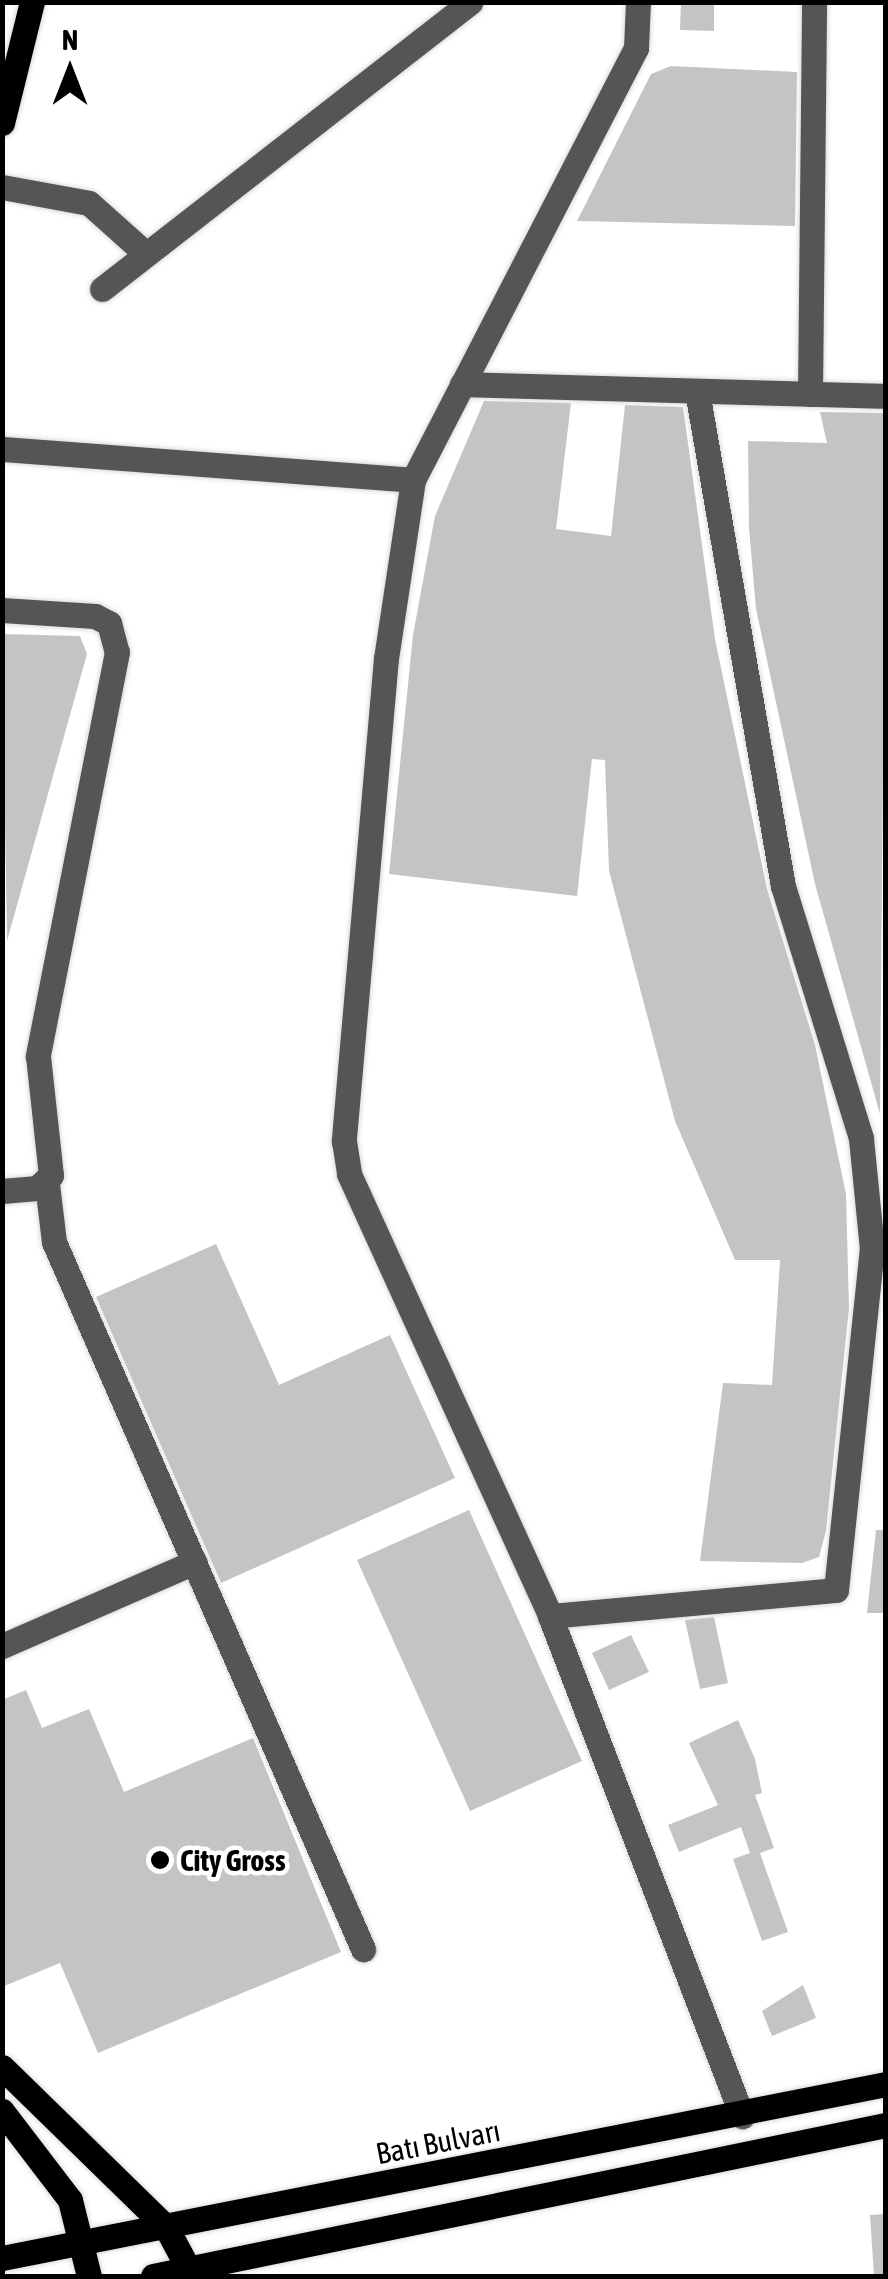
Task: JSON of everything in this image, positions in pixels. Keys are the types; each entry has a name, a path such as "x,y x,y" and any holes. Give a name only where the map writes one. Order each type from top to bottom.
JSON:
{"main road":[{"path":"2,123 32,2"},
{"path":"2,2067 166,2227 189,2270"},
{"name":"Batı Bulvarı","path":"2,2258 742,2116 886,2084"},
{"path":"2,2112 70,2200 84,2242 89,2276"},
{"path":"153,2276 886,2124"}],"street":[{"path":"102,288 470,2"},
{"path":"638,2 636,48 413,480 386,658 344,1141 349,1174 550,1616 742,2116"},
{"path":"810,394 814,2"},
{"path":"2,188 89,203 146,254"},
{"path":"462,384 886,396"},
{"path":"550,1616 836,1590 872,1250 861,1138 783,886 697,391"},
{"path":"2,449 413,480"},
{"path":"2,610 95,616 115,634 38,1056 54,1242 363,1949"},
{"path":"2,1191 47,1184"},
{"path":"2,1646 194,1562"}],"building":[{"path":"681,2 714,2 714,31 680,30"},
{"path":"671,66 797,72 795,226 577,221 651,74"},
{"path":"484,401 571,403 556,529 611,536 625,405 683,407 715,639 767,889 815,1045 846,1194 849,1308 826,1531 819,1557 802,1563 700,1561 723,1383 772,1385 780,1260 735,1260 675,1121 609,871 605,760 592,759 577,896 389,874 413,635 435,516"},
{"path":"820,412 886,413 880,1114 815,884 756,609 749,528 748,441 827,443"},
{"path":"2,634 80,636 87,654 7,941"},
{"path":"216,1244 279,1385 390,1335 455,1478 221,1583 96,1297"},
{"path":"469,1510 582,1761 470,1811 357,1560"},
{"path":"876,1530 886,1530 886,1613 867,1613"},
{"path":"714,1617 728,1683 700,1689 685,1620"},
{"path":"631,1635 649,1672 609,1690 592,1653"},
{"name":"City Gross","path":"26,1690 42,1728 89,1709 124,1792 253,1738 341,1952 98,2053 60,1963 2,1987 2,1700"},
{"path":"738,1720 755,1759 762,1793 755,1795 774,1848 760,1853 788,1932 762,1941 733,1859 750,1853 741,1827 679,1852 668,1825 718,1805 689,1743"},
{"path":"803,1985 816,2018 772,2036 762,2011"},
{"path":"886,2214 886,2276 874,2276 870,2215"}],"place":[{"name":"City Gross","path":"160,1860"}]}
